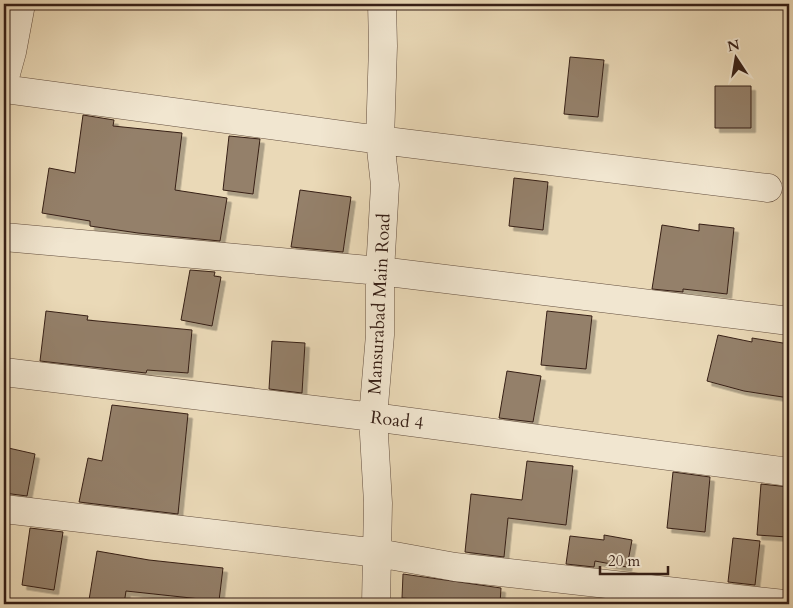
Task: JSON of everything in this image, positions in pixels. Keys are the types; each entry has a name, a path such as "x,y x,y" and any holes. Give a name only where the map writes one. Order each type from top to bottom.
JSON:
{"street":[{"path":"4,81 22,4"},
{"name":"Mansurabad Main Road","path":"376,604 378,504 373,416 380,335 380,271 385,185 380,140 382,4"},
{"path":"4,89 380,140 768,188"},
{"path":"4,237 380,271 789,321"},
{"name":"Road 4","path":"4,372 373,416 789,472"},
{"path":"4,509 378,552 455,566 784,604"}],"building":[{"path":"570,57 604,60 598,117 564,114"},
{"path":"715,86 751,86 751,128 715,128"},
{"path":"83,115 114,120 113,126 182,133 175,190 227,198 220,241 90,226 90,221 42,213 49,168 75,173"},
{"path":"229,136 260,139 253,194 223,190"},
{"path":"514,178 548,182 543,230 509,226"},
{"path":"300,190 351,197 343,252 291,247"},
{"path":"699,224 734,228 727,294 683,289 683,292 652,289 662,225 699,231"},
{"path":"190,270 215,272 214,276 221,277 212,326 181,320"},
{"path":"46,311 88,316 87,320 192,330 188,373 147,370 146,373 40,361"},
{"path":"547,311 592,316 586,369 541,365"},
{"path":"718,335 752,342 752,338 789,344 789,398 744,391 707,381"},
{"path":"272,341 305,343 302,393 269,389"},
{"path":"507,371 541,376 533,422 499,418"},
{"path":"112,405 188,414 178,514 79,502 88,458 102,461"},
{"path":"4,447 35,454 27,496 4,493"},
{"path":"527,461 573,466 566,525 508,518 504,557 465,552 471,494 522,500"},
{"path":"673,472 710,477 705,532 667,528"},
{"path":"761,484 789,487 787,537 757,535"},
{"path":"30,528 63,532 54,590 22,585"},
{"path":"604,535 632,540 627,567 595,561 594,567 566,564 570,536 604,540"},
{"path":"733,538 760,541 755,585 728,582"},
{"path":"97,551 149,560 223,568 219,601 126,591 124,604 89,600"},
{"path":"403,574 501,588 500,604 471,604 402,598"}]}
